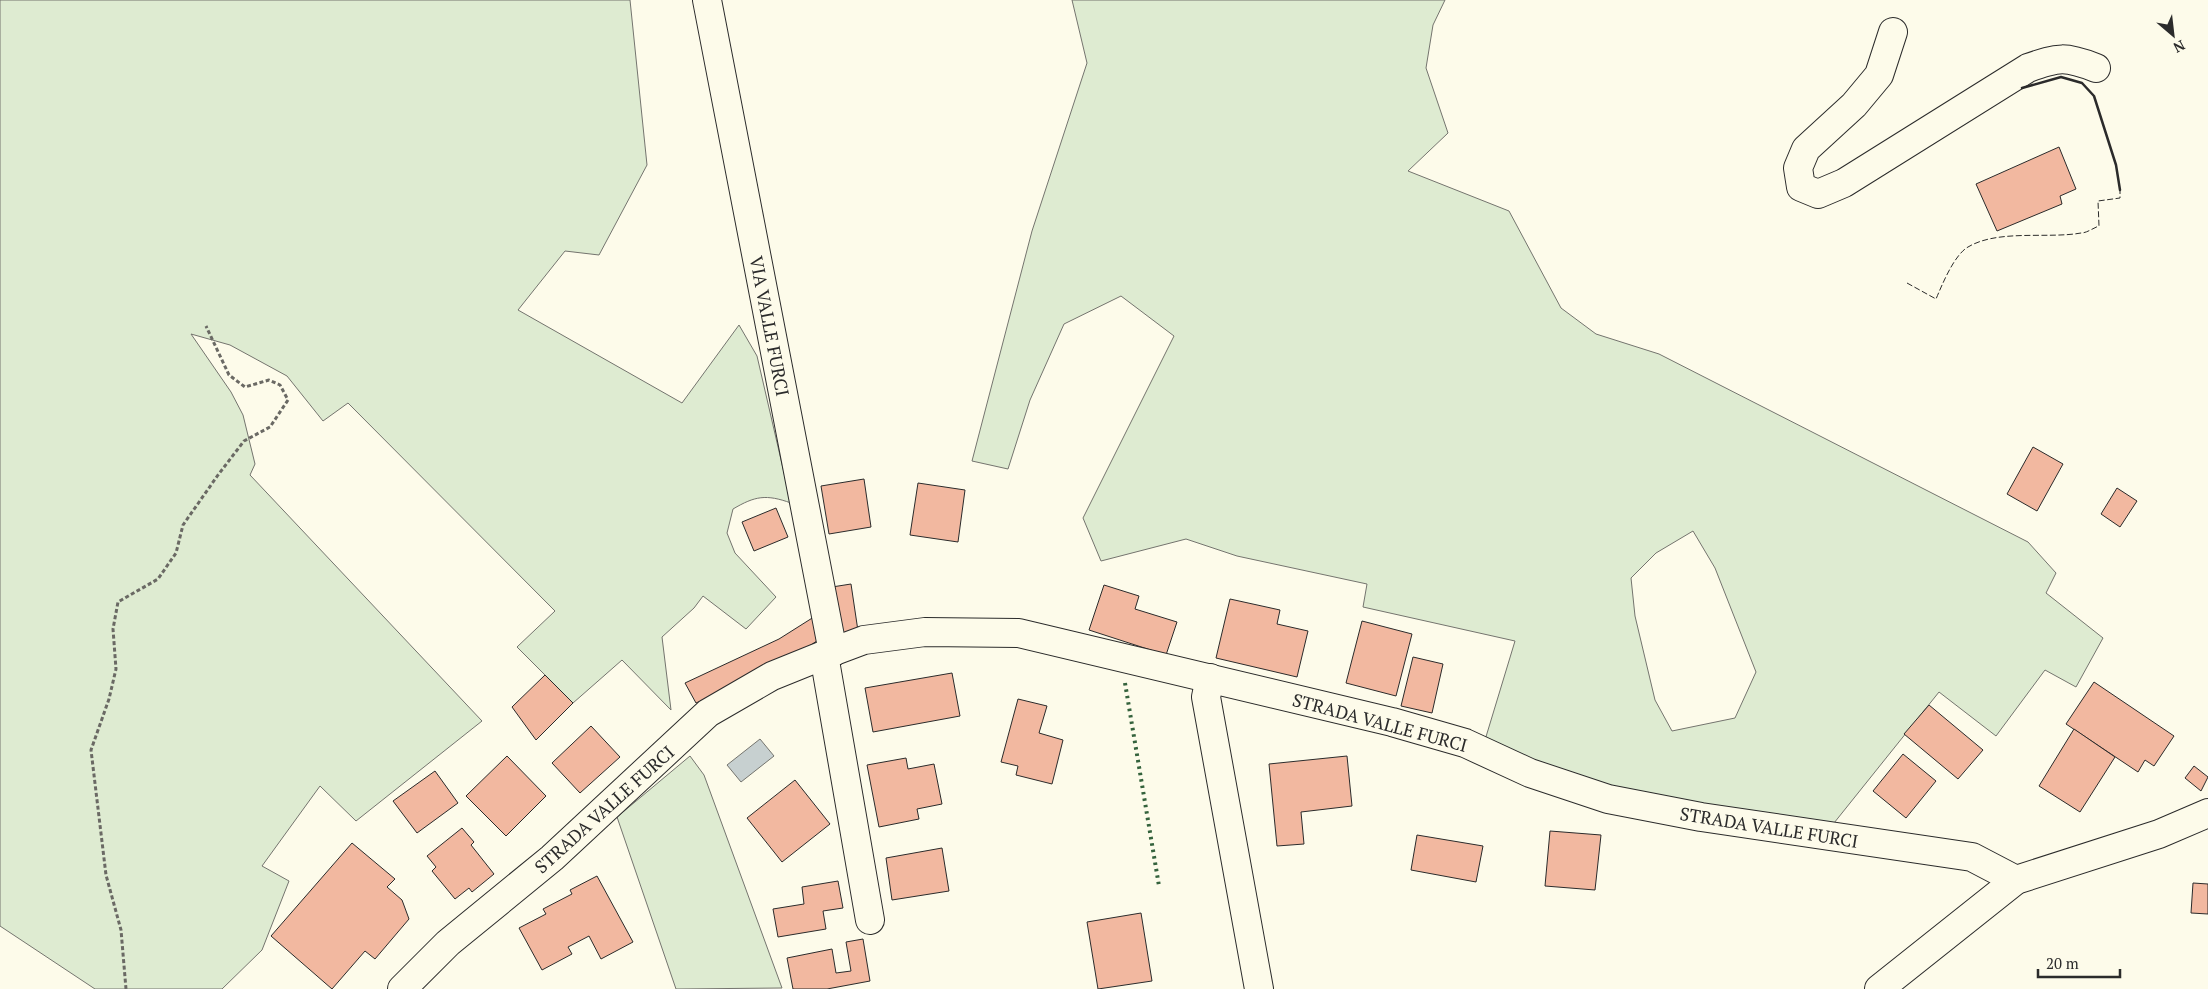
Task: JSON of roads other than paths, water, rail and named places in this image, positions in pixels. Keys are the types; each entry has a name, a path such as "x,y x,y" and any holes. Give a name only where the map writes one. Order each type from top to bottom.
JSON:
{"street":[{"name":"VIA VALLE FURCI","path":"707,0 829,653"},
{"path":"1893,32 1879,75 1854,104 1806,149 1798,168 1801,187 1818,194 1844,183 2028,68 2055,58 2074,60 2096,68"},
{"name":"STRADA VALLE FURCI","path":"402,989 448,943 552,858 708,713 772,676 829,653 864,640 925,632 1019,633 1392,722 1456,740 1530,773 1608,799 1702,817 1972,857 2016,880"},
{"path":"829,653 870,920"},
{"path":"1210,678 1206,697 1259,989"},
{"path":"1879,989 2016,880 2160,834 2208,813"}]}
